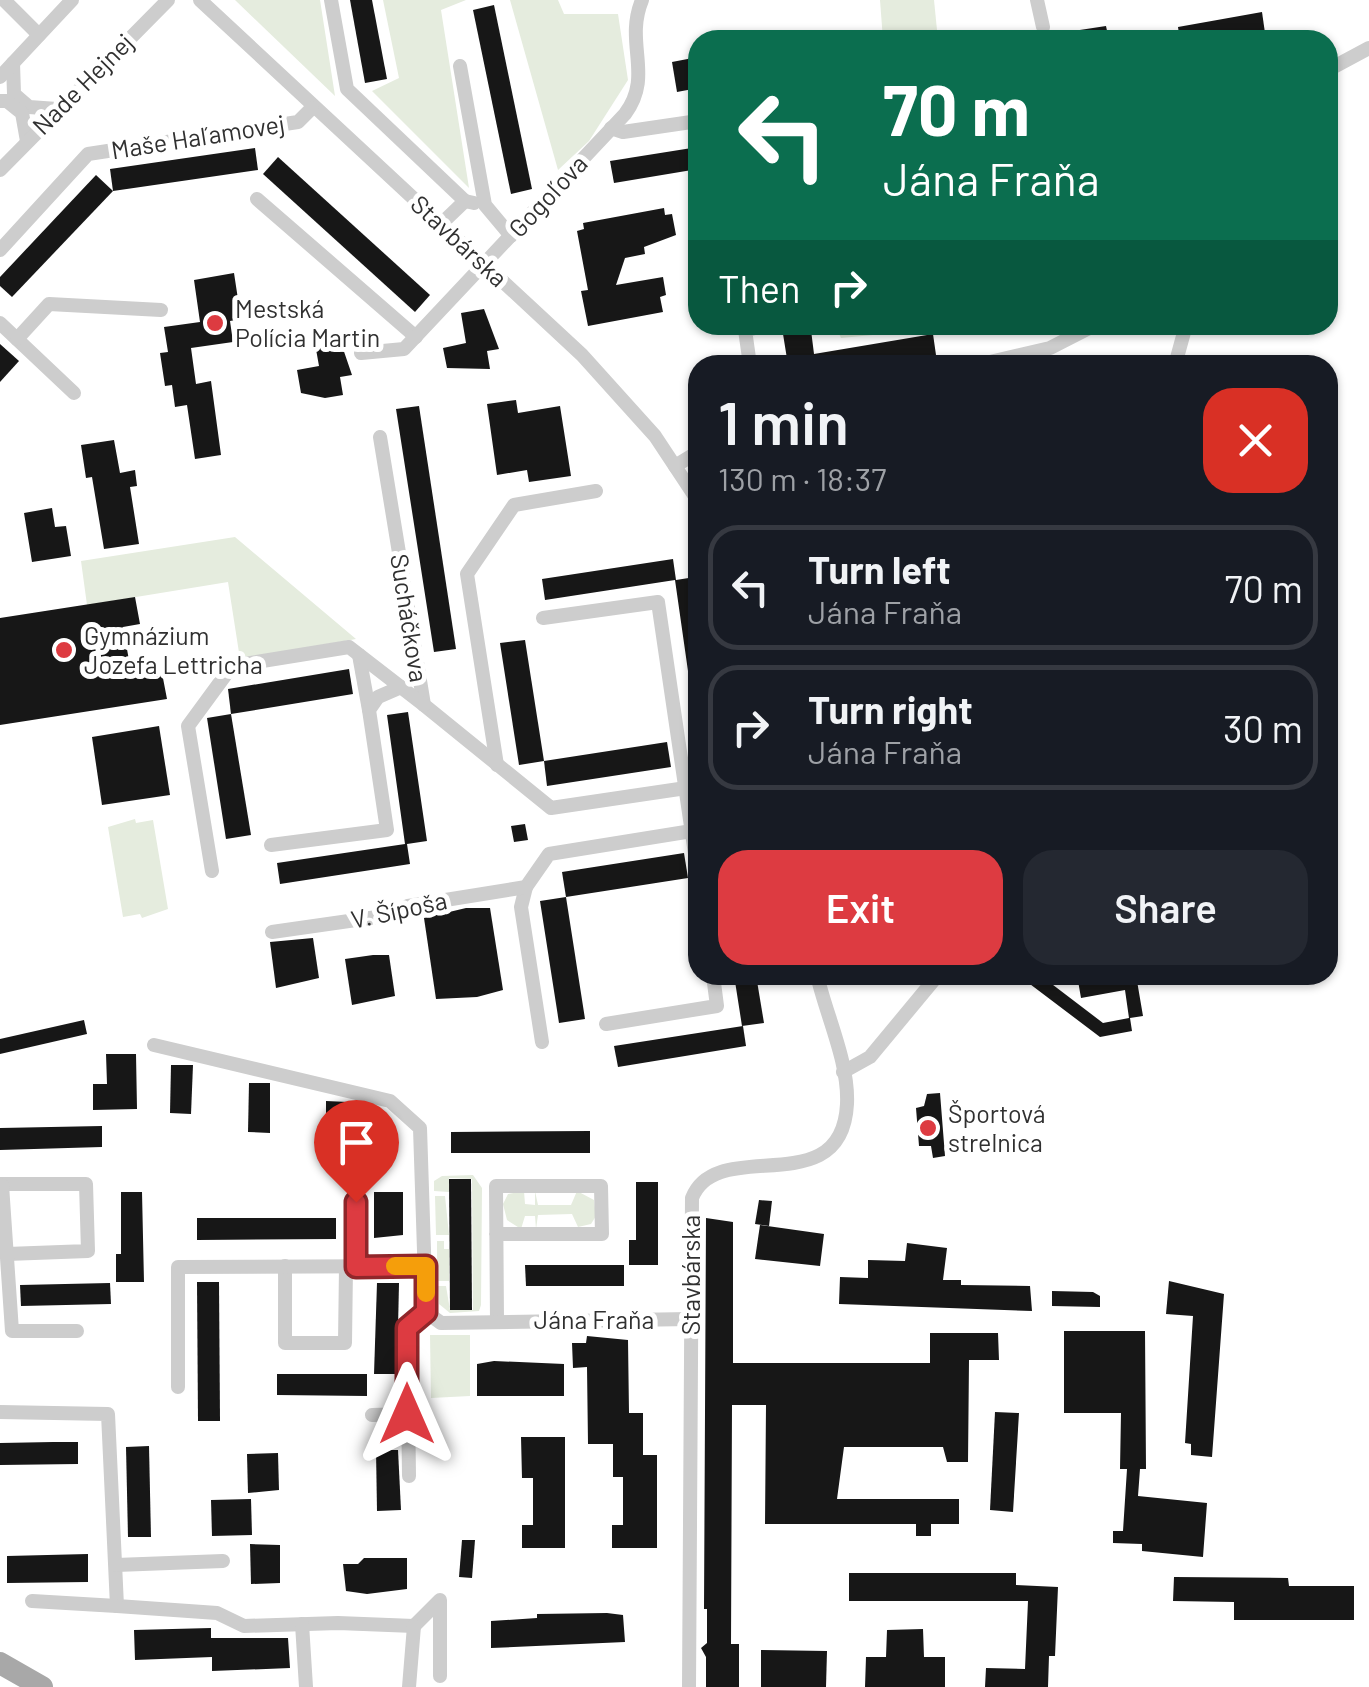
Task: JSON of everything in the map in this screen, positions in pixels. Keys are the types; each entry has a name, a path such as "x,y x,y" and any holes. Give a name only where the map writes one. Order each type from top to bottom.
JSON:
{"main road":[{"path":"0,1663 42,1687"}],"street":[{"path":"4,0 39,36"},
{"path":"0,77 72,0"},
{"name":"Nade Hejnej","path":"0,170 168,0"},
{"name":"Stavbárska","path":"200,0 622,396 688,486"},
{"path":"331,0 348,89 465,201 484,205"},
{"name":"Gogoľova","path":"416,337 636,100 642,82 635,33 642,0"},
{"path":"1037,0 1043,27"},
{"path":"1338,65 1369,48"},
{"path":"13,64 14,94 28,107 57,109"},
{"path":"460,66 484,205 511,236"},
{"path":"0,101 7,101 22,113 27,141"},
{"name":"Maše Haľamovej","path":"0,250 88,154 298,122 312,108"},
{"path":"610,128 623,132 688,122"},
{"path":"257,199 416,337 404,348 361,353"},
{"path":"441,224 465,201"},
{"path":"17,339 49,304 161,310"},
{"path":"0,323 74,393"},
{"path":"1020,355 1050,348 1076,335"},
{"name":"Sucháčkova","path":"380,437 424,705 551,808 686,788"},
{"path":"675,466 688,458"},
{"path":"497,764 467,574 514,505 596,491"},
{"path":"543,618 658,602 688,798"},
{"path":"212,871 188,726 232,666 349,646 424,705"},
{"path":"271,845 386,830 360,655"},
{"path":"369,710 378,698 400,688"},
{"path":"542,1042 522,907 526,887 550,854 688,831"},
{"name":"V. Šípoša","path":"272,932 391,914 408,906 526,887"},
{"path":"606,1024 717,1006 714,985"},
{"name":"Stavbárska","path":"690,1687 691,1206 700,1184 714,1172 799,1164 822,1154 846,1113 843,1072 820,985"},
{"path":"843,1072 870,1057 930,985"},
{"path":"154,1045 390,1101 420,1128 426,1312 407,1328 409,1476"},
{"path":"7,1254 88,1251 86,1184 1,1185 12,1331 77,1331"},
{"name":"Jána Fraňa","path":"496,1234 602,1234 602,1186 496,1186 496,1234 497,1321"},
{"path":"285,1266 285,1343 345,1343 356,1202"},
{"path":"178,1387 178,1267 426,1266"},
{"name":"Jána Fraňa","path":"426,1312 441,1323 690,1319"},
{"path":"0,1412 108,1414 117,1606"},
{"path":"372,1415 407,1414"},
{"path":"116,1565 223,1562"},
{"path":"410,1687 414,1626 440,1600 440,1676"},
{"path":"32,1601 217,1613 244,1626 414,1626"},
{"path":"302,1624 306,1687"}],"shaded area":[{"path":"235,0 320,0 335,96"},
{"path":"383,0 466,0 441,10 469,188 372,91 399,78"},
{"path":"510,0 558,0 564,14 618,14 628,80 589,141 558,170"},
{"path":"880,0 934,0 937,30 882,30"},
{"path":"235,537 356,639 240,659 228,582 87,605 81,561"},
{"path":"135,819 136,823 153,820 168,909 142,918 140,914 123,917 108,827"},
{"path":"473,1175 482,1188 481,1305 479,1311 450,1313 439,1304 438,1286 446,1286 450,1310 473,1310 472,1179 449,1178 449,1192 434,1191 434,1181 442,1176"},
{"path":"524,1191 525,1204 535,1205 535,1191 538,1205 571,1205 577,1191 594,1200 596,1216 591,1224 578,1227 572,1214 538,1215 536,1229 535,1216 525,1216 521,1229 507,1220 503,1204 508,1194"},
{"path":"435,1196 445,1196 449,1235 436,1235"},
{"path":"437,1241 444,1241 444,1249 449,1249 449,1281 437,1281"},
{"path":"430,1335 470,1335 470,1396 431,1398"}],"building":[{"path":"350,0 372,0 387,79 365,83"},
{"path":"494,5 532,189 511,194 473,10"},
{"path":"1262,12 1265,30 1178,30 1178,27"},
{"path":"688,59 688,90 677,92 672,62"},
{"path":"255,148 258,170 113,191 110,169"},
{"path":"688,149 688,171 614,183 610,161"},
{"path":"278,157 430,295 415,312 263,174"},
{"path":"96,175 113,191 12,297 0,286 0,277"},
{"path":"664,208 665,215 672,214 676,235 644,247 645,254 625,258 616,285 663,277 663,312 588,326 581,291 588,290 577,231 584,229 583,223"},
{"path":"234,273 241,319 230,321 233,342 191,348 196,384 211,381 221,455 195,459 187,405 175,407 172,385 165,386 160,353 168,352 164,327 200,322 194,280"},
{"path":"484,309 499,349 487,351 490,369 447,368 443,348 466,343 461,313"},
{"path":"338,334 352,375 340,377 343,395 325,398 301,393 297,370 319,366 314,338"},
{"path":"783,335 812,335 814,354 933,335 936,355 786,355"},
{"path":"0,344 19,361 0,382"},
{"path":"516,400 518,413 560,406 571,476 529,482 527,470 497,475 487,404"},
{"path":"419,406 456,649 434,652 396,409"},
{"path":"114,440 120,473 135,470 137,486 130,487 139,544 104,549 92,477 86,478 81,445"},
{"path":"52,508 55,527 66,526 71,556 32,562 24,513"},
{"path":"673,559 676,580 688,578 688,671 675,580 545,600 542,579"},
{"name":"Gymnázium Jozefa Lettricha","path":"135,597 140,624 123,627 132,677 162,673 167,699 0,725 0,618"},
{"path":"525,640 544,761 519,765 500,643"},
{"path":"349,669 353,694 231,714 228,689"},
{"path":"408,712 427,841 407,844 410,864 280,884 277,863 405,844 387,715"},
{"path":"231,714 251,835 226,839 207,718"},
{"path":"159,726 170,795 102,805 92,737"},
{"path":"667,742 671,767 547,786 544,761"},
{"path":"525,824 528,840 514,842 511,826"},
{"path":"684,853 688,878 566,897 562,872"},
{"path":"566,897 585,1019 559,1023 540,901"},
{"path":"466,908 490,908 503,990 477,997 436,999 424,918"},
{"path":"313,938 319,978 276,988 270,942"},
{"path":"389,955 395,996 352,1005 345,959"},
{"path":"736,985 758,985 764,1023 742,1026"},
{"path":"1031,985 1053,985 1103,1023 1129,1018 1125,990 1081,998 1079,985 1138,985 1143,1016 1130,1018 1132,1031 1100,1037"},
{"path":"84,1020 87,1034 0,1054 0,1039"},
{"path":"743,1026 746,1046 618,1067 614,1046"},
{"path":"106,1054 136,1054 137,1109 93,1110 93,1084 107,1084"},
{"path":"171,1065 193,1065 191,1114 170,1113"},
{"path":"249,1083 270,1083 270,1133 248,1132"},
{"name":"Športová strelnica","path":"940,1093 945,1156 933,1158 931,1146 919,1146 916,1108 924,1106 927,1094"},
{"path":"326,1101 348,1102 347,1150 326,1149"},
{"path":"102,1126 102,1147 0,1150 0,1128"},
{"path":"590,1131 590,1153 451,1153 451,1132"},
{"path":"449,1179 471,1179 472,1310 450,1310"},
{"path":"636,1182 658,1182 658,1265 629,1265 629,1240 636,1240"},
{"path":"121,1192 142,1192 144,1282 116,1282 116,1254 121,1254"},
{"path":"374,1192 403,1192 403,1235 374,1238"},
{"path":"759,1200 772,1201 769,1226 755,1224"},
{"path":"197,1218 336,1218 336,1239 197,1240"},
{"path":"706,1218 733,1222 733,1363 930,1363 930,1333 998,1333 999,1360 969,1360 968,1462 947,1462 943,1447 844,1447 837,1499 959,1499 959,1524 931,1524 931,1536 916,1536 916,1524 765,1524 766,1405 732,1405 731,1644 739,1644 739,1687 706,1687 706,1657 701,1648 707,1643"},
{"path":"760,1225 824,1234 820,1266 755,1259"},
{"path":"907,1243 947,1248 943,1280 961,1280 961,1285 1030,1286 1032,1311 839,1304 840,1277 868,1278 868,1260 905,1261"},
{"path":"525,1265 624,1265 624,1286 526,1286"},
{"path":"1169,1281 1224,1294 1212,1457 1191,1455 1191,1444 1185,1443 1193,1316 1166,1314"},
{"path":"197,1282 219,1282 220,1421 198,1421"},
{"path":"110,1283 111,1304 21,1306 20,1285"},
{"path":"377,1283 399,1283 397,1374 374,1374"},
{"path":"1052,1291 1093,1292 1100,1296 1100,1307 1052,1306"},
{"path":"1064,1331 1145,1331 1146,1469 1140,1469 1138,1496 1207,1503 1203,1557 1142,1551 1142,1544 1113,1543 1113,1531 1123,1531 1127,1469 1120,1469 1121,1413 1064,1413"},
{"path":"587,1336 628,1340 629,1413 643,1413 643,1455 657,1455 657,1548 612,1548 612,1525 623,1525 623,1477 613,1477 613,1444 588,1444 587,1367 573,1368 572,1343 586,1343"},
{"path":"477,1364 564,1364 564,1396 477,1396"},
{"path":"277,1374 367,1374 367,1396 277,1395"},
{"path":"995,1412 1019,1413 1013,1512 990,1510"},
{"path":"521,1437 565,1437 565,1548 522,1548 522,1525 533,1525 533,1478 522,1478"},
{"path":"78,1442 78,1464 0,1465 0,1443"},
{"path":"149,1446 151,1537 128,1537 126,1447"},
{"path":"376,1450 398,1450 401,1510 377,1511"},
{"path":"278,1453 279,1490 248,1493 247,1454"},
{"path":"251,1499 252,1535 212,1536 211,1500"},
{"path":"462,1540 475,1540 472,1578 459,1577"},
{"path":"250,1544 280,1545 280,1583 251,1584"},
{"path":"88,1554 88,1582 7,1583 7,1556"},
{"path":"364,1558 407,1558 407,1589 367,1594 346,1591 343,1564 358,1564"},
{"path":"849,1573 1016,1573 1016,1585 1058,1587 1055,1656 1049,1656 1048,1687 985,1687 986,1668 1025,1669 1028,1601 849,1601"},
{"path":"1174,1577 1288,1578 1289,1586 1354,1586 1354,1620 1234,1620 1234,1602 1173,1601"},
{"path":"537,1614 623,1615 625,1642 491,1648 491,1621 537,1618"},
{"path":"211,1628 211,1638 288,1638 290,1668 212,1671 212,1657 135,1660 134,1630"},
{"path":"923,1629 924,1657 945,1657 945,1687 865,1687 866,1657 886,1657 887,1630"},
{"path":"761,1650 827,1651 826,1687 761,1687"}],"slow traffic":[{"path":"395,1266 426,1266 426,1293"}],"place":[{"name":"Mestská Polícia Martin","path":"215,323"},
{"name":"Gymnázium Jozefa Lettricha","path":"64,650"},
{"name":"Športová strelnica","path":"928,1128"}],"route":[{"path":"356,1202 356,1267 426,1266 426,1312 407,1328 407,1414"}]}
